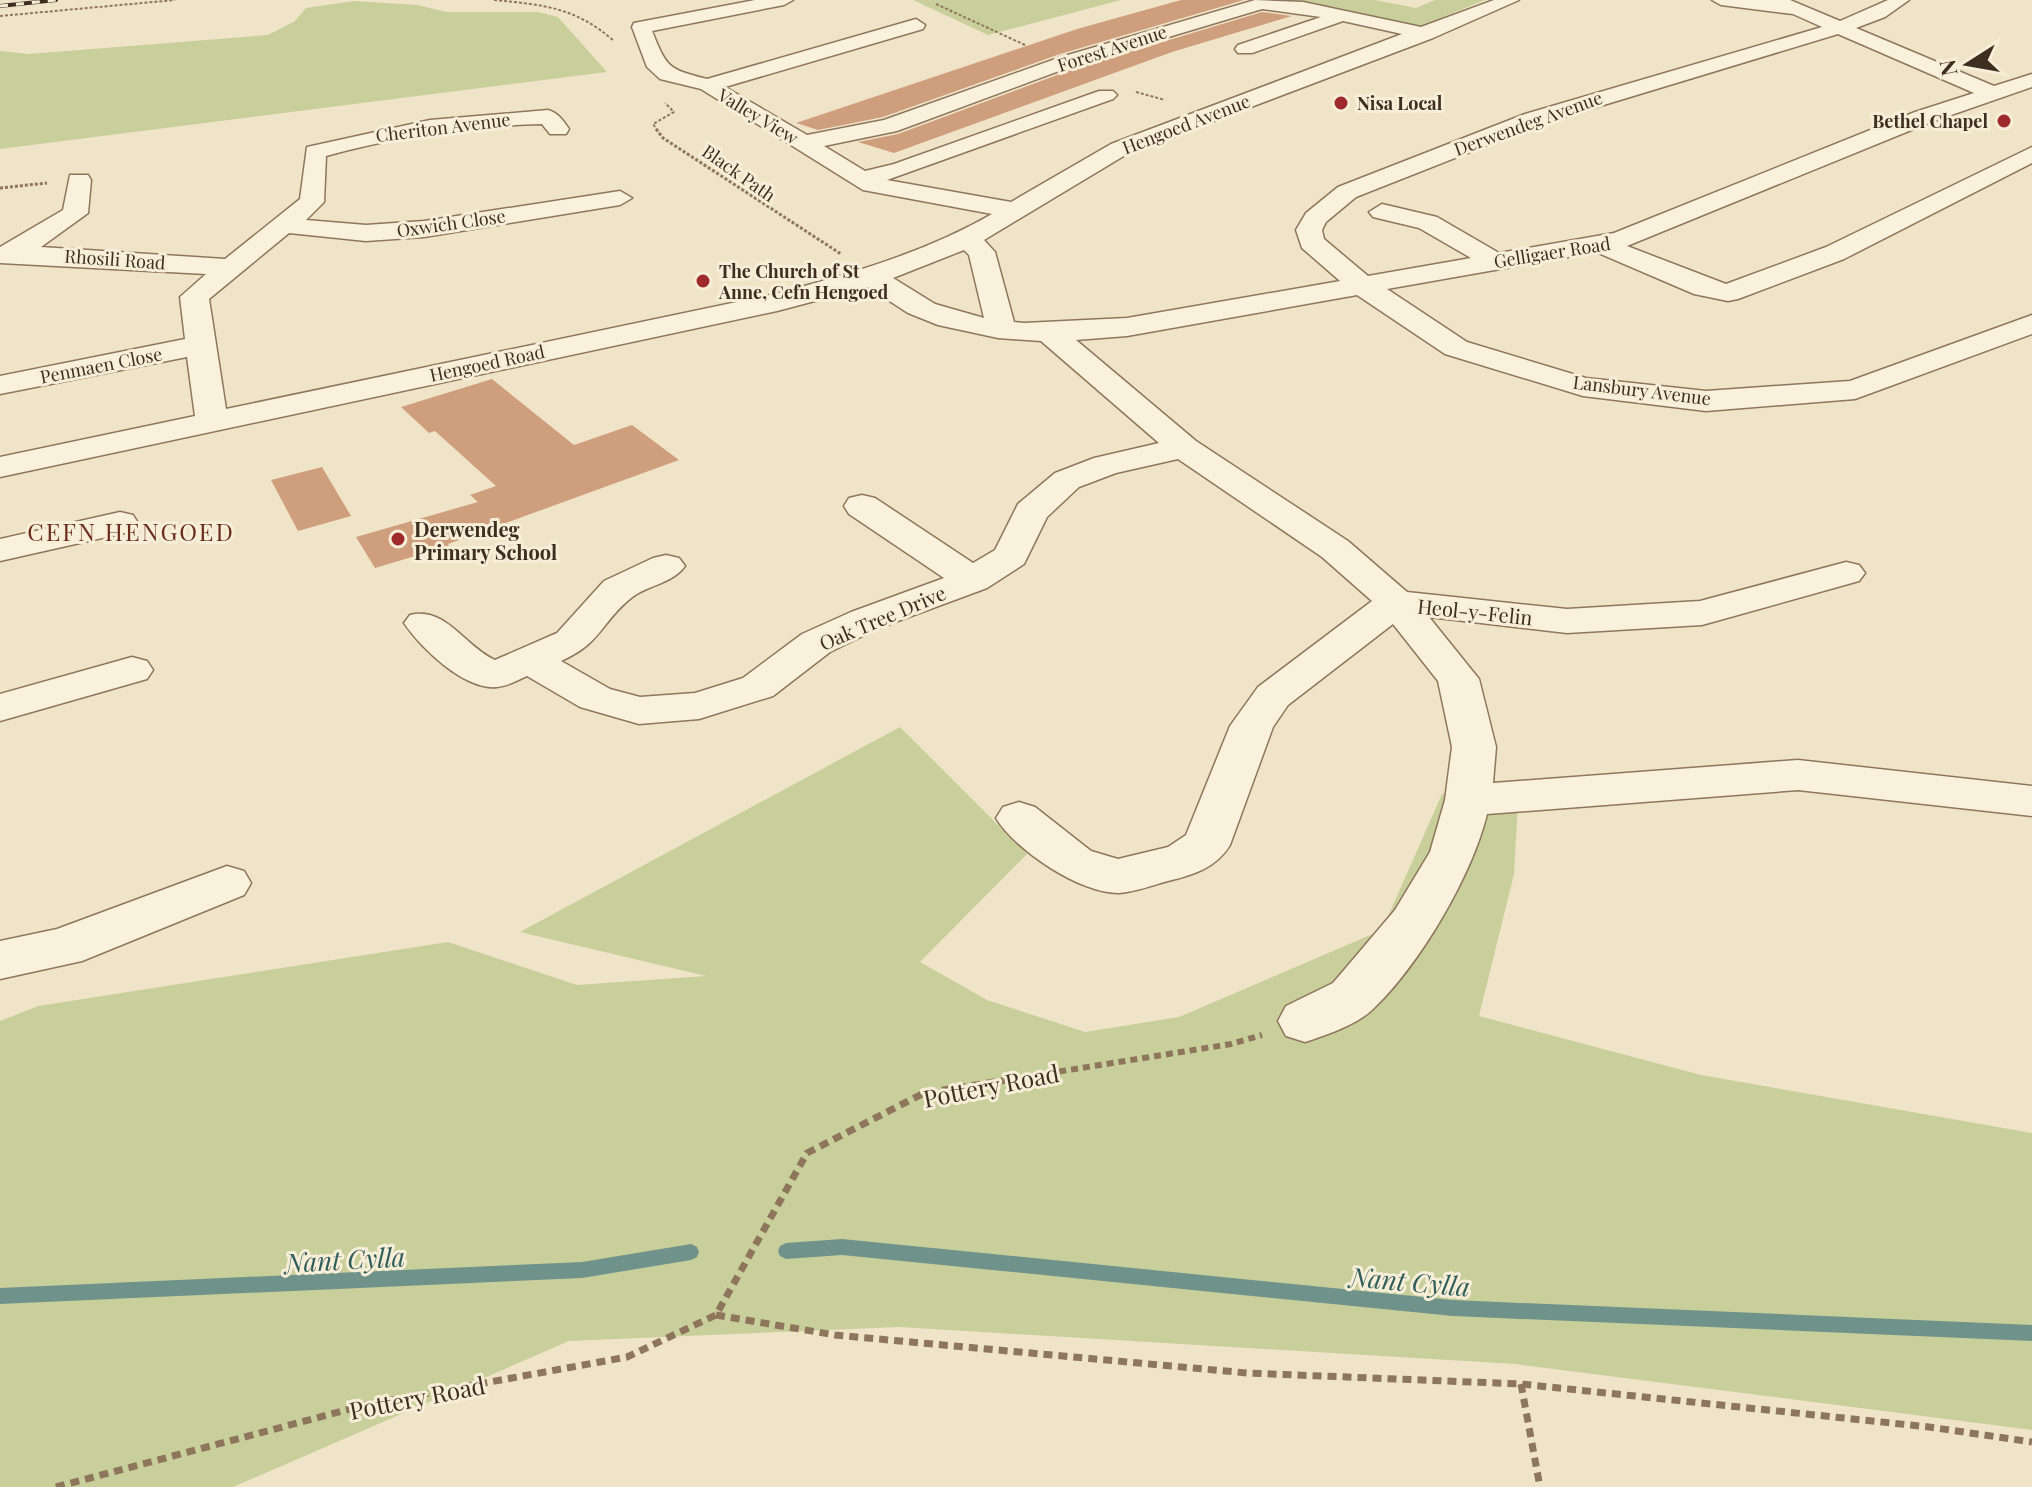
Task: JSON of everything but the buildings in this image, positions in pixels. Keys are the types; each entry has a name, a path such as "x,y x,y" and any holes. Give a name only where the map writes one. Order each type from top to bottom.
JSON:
{"street":[{"path":"708,85 667,75 651,60 649,43 641,27 784,0"},
{"path":"1721,0 1795,9"},
{"path":"1775,0 1991,92"},
{"path":"1838,28 1879,13 1900,0"},
{"name":"Forest Avenue","path":"803,143 889,126 1081,57 1261,4 1291,5 1342,15 1432,42"},
{"name":"Hengoed Avenue","path":"967,239 1119,149 1375,53 1432,42 1502,10"},
{"path":"1245,49 1342,15"},
{"name":"Valley View","path":"708,85 916,25"},
{"name":"Derwendeg Avenue","path":"1360,284 1311,242 1309,230 1315,218 1347,192 1533,119 1838,28"},
{"name":"Gelligaer Road","path":"876,276 924,310 1001,328 1048,332 1127,327 1620,240 1991,92 2032,80"},
{"name":"Valley View","path":"708,85 872,185 1013,210"},
{"path":"863,179 912,166 1106,95"},
{"name":"Cheriton Avenue","path":"212,421 194,297 312,202 315,152 370,135 502,117 548,117 558,129"},
{"path":"1599,244 1704,288 1728,293 1835,253 2032,154"},
{"path":"5,255 75,213 79,180"},
{"name":"Oxwich Close","path":"282,225 366,233 424,229 620,198"},
{"path":"1382,212 1410,214 1442,225 1493,261"},
{"path":"967,239 982,252 1001,328"},
{"name":"Hengoed Road","path":"0,467 762,305 876,276 967,239"},
{"name":"Rhosili Road","path":"5,255 229,267"},
{"name":"Lansbury Avenue","path":"1360,284 1456,348 1583,387 1706,401 1855,390 2032,324"},
{"name":"Heol-y-Felin","path":"1048,332 1184,448 1335,549 1396,602 1567,621 1687,614 1846,573"},
{"name":"Penmaen Close","path":"0,385 201,345"},
{"name":"Oak Tree Drive","path":"424,623 461,660 513,668 639,711 699,706 758,687 816,643 865,620 973,580 1011,556 1031,512 1067,480 1106,465 1184,448"},
{"name":"Oak Tree Drive","path":"862,506 973,580"},
{"path":"0,550 120,523"},
{"path":"513,668 571,642 618,589 666,566"},
{"path":"1019,818 1074,863 1118,876 1183,861 1206,845 1252,726 1273,696 1396,602 1458,679 1474,747 1468,800 1454,852 1413,923 1352,997 1305,1021"},
{"path":"0,708 132,670"},
{"path":"1468,800 1798,775 2032,801"},
{"path":"0,960 64,947 227,883"}],"path":[{"path":"0,16 175,0"},
{"path":"494,0 553,6 591,21 618,44"},
{"path":"926,0 1021,44 1081,57"},
{"name":"Black Path","path":"676,77 661,78 646,72 653,91 674,112 653,124 663,138 775,214 876,276"},
{"path":"0,188 79,180"},
{"name":"Pottery Road","path":"56,1487 369,1404 627,1357 716,1315 807,1153 924,1093 1231,1044 1305,1021"},
{"path":"716,1315 835,1335 1247,1373 1521,1384 1929,1427 2032,1442"},
{"path":"1521,1384 1540,1487"}],"green space":[{"path":"913,0 1121,0 988,35"},
{"path":"1285,0 1375,0 1416,8 1435,0 1485,0 1421,26"},
{"path":"354,1 417,5 447,12 538,12 558,17 607,72 0,149 0,51 29,54 268,35 295,21 306,8"},
{"path":"900,727 1027,854 920,962 987,1000 1085,1032 1179,1017 1382,930 1442,794 1519,785 1514,874 1479,1016 1701,1075 2032,1133 2032,1430 1515,1364 899,1327 569,1341 233,1487 0,1487 0,1021 38,1006 448,942 577,985 706,976 520,932"}],"waterway":[{"name":"Nant Cylla","path":"786,1251 842,1247 1453,1308 2032,1333"},
{"name":"Nant Cylla","path":"0,1296 582,1270 691,1252"}],"railway":[{"path":"0,6 56,0"}],"place":[{"name":"Nisa Local","path":"1341,103"},
{"name":"Bethel Chapel","path":"2004,121"},
{"name":"The Church of St Anne, Cefn Hengoed","path":"703,281"},
{"name":"Derwendeg Primary School","path":"398,539"}],"district":[{"name":"CEFN HENGOED","path":"131,531"}]}
